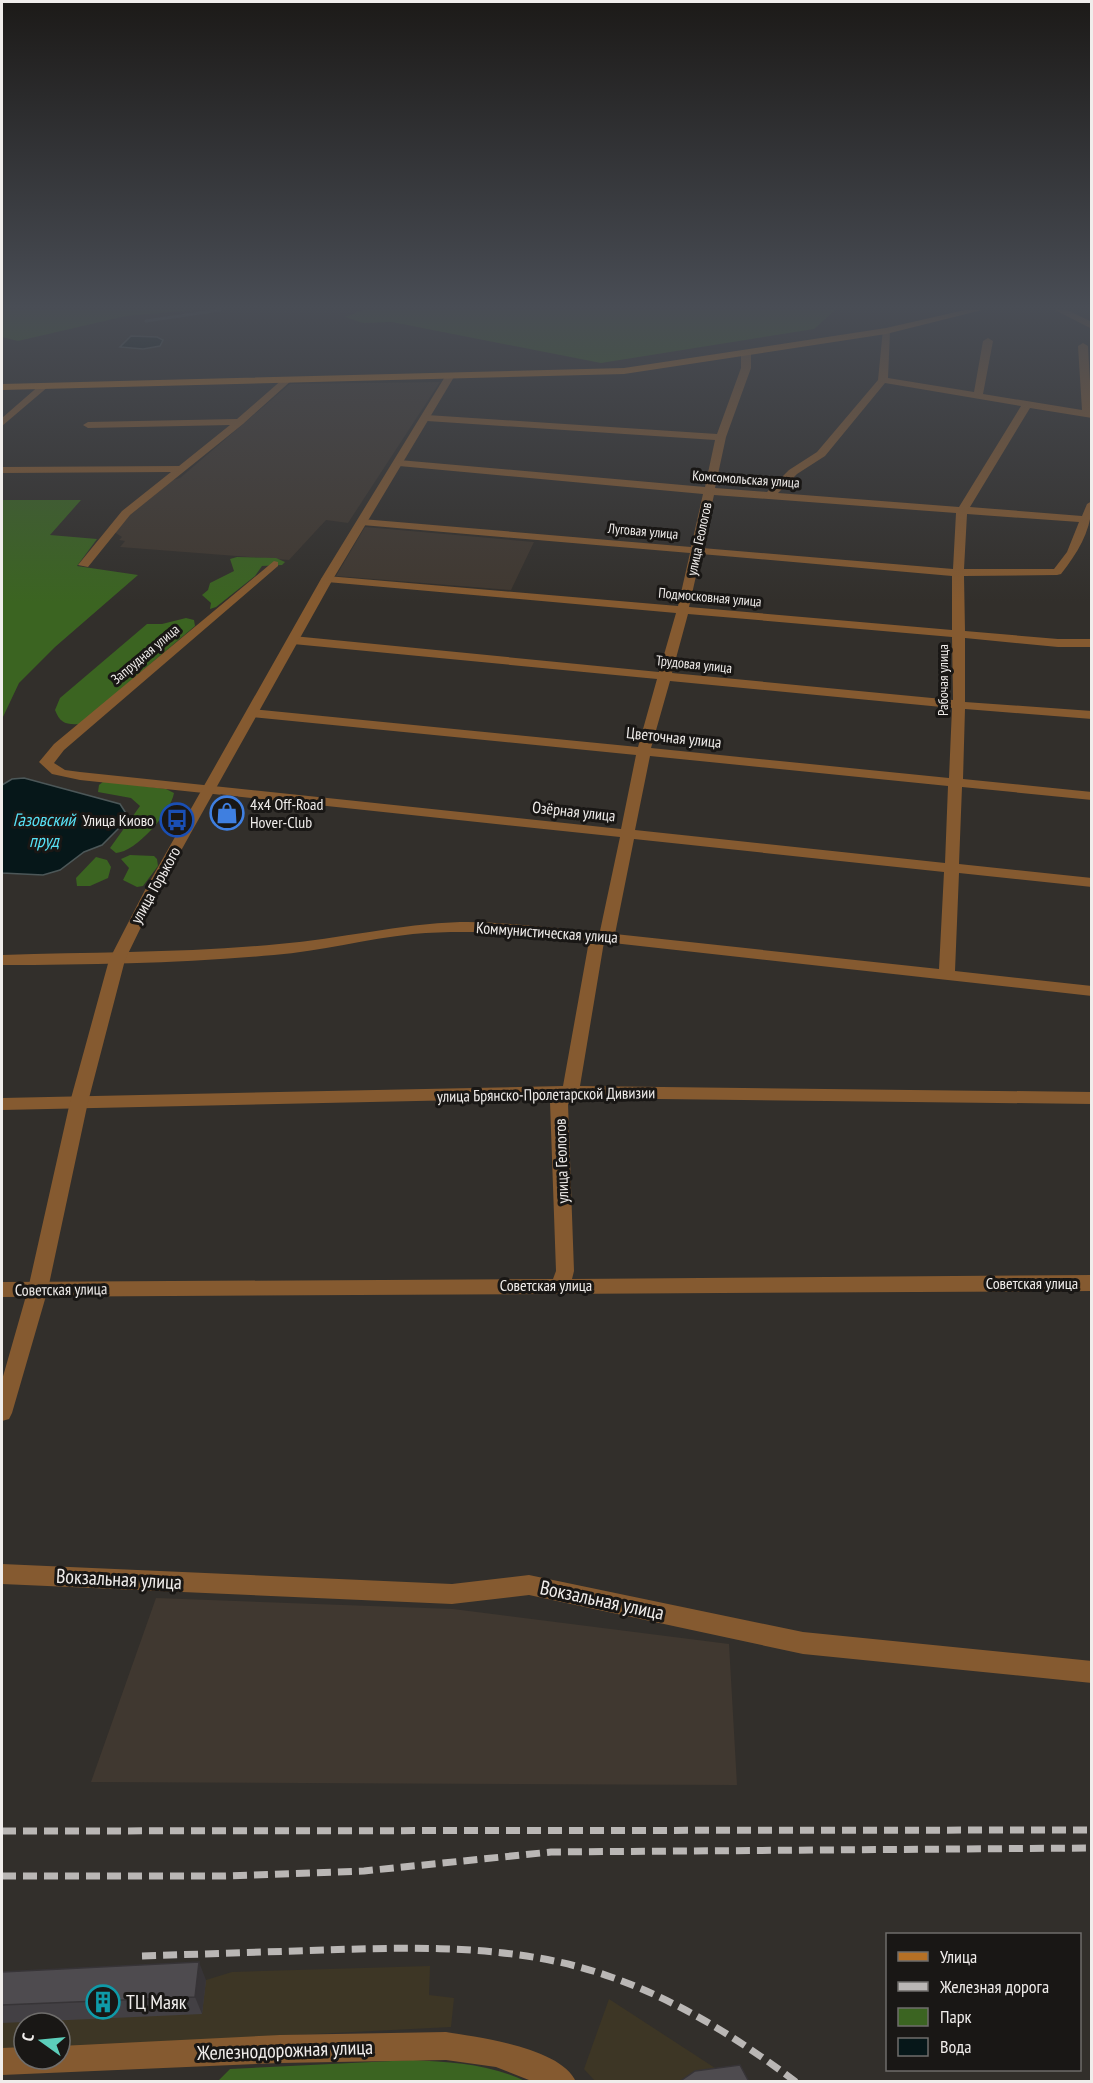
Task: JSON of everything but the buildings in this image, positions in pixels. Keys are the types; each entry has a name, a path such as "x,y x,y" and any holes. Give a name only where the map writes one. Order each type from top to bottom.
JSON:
{"street":[{"path":"2,423 20,407"},
{"path":"84,565 126,513 257,407"},
{"name":"улица Горького","path":"2,1413 38,1289 79,1102 117,960 152,890 327,579 433,407"},
{"name":"улица Геологов","path":"561,1285 565,1270 560,1102 570,1092 602,936 644,751 683,609 720,437 731,407"},
{"path":"769,496 793,472 821,454 860,407"},
{"name":"Рабочая улица","path":"947,973 959,705 958,573 962,511 1026,407"},
{"path":"1041,407 1089,415"},
{"path":"427,418 720,437"},
{"path":"88,425 240,422"},
{"name":"Комсомольская улица","path":"399,462 709,491 1087,520"},
{"path":"2,470 181,469"},
{"name":"Луговая улица","path":"362,522 958,573 1057,572 1072,554 1092,504"},
{"name":"Запрудная улица","path":"52,770 46,762 58,747 274,564"},
{"name":"Подмосковная улица","path":"327,579 958,634 1092,643"},
{"name":"Трудовая улица","path":"293,640 959,705 1092,715"},
{"name":"Цветочная улица","path":"252,713 1092,796"},
{"name":"Озёрная улица","path":"52,770 80,776 1092,883"},
{"name":"Коммунистическая улица","path":"2,960 117,960 309,947 379,934 472,926 602,936 1092,991"},
{"name":"улица Брянско-Пролетарской Дивизии","path":"2,1104 570,1092 1092,1098"},
{"name":"Советская улица","path":"2,1290 1092,1283"},
{"name":"Вокзальная улица","path":"2,1574 452,1594 529,1585 803,1643 1092,1672"},
{"name":"Железнодорожная улица","path":"2,2062 280,2049 446,2046 496,2053 528,2063 555,2075 562,2082"}],"shaded area":[{"path":"263,407 424,407 348,523 326,520 289,560 120,547 125,541 119,540 122,537 114,532 129,515 173,480 180,478"},
{"path":"365,527 534,542 511,590 336,576"},
{"path":"156,1598 453,1609 729,1644 737,1785 91,1782"},
{"path":"430,1966 429,1995 454,1998 451,2027 72,2046 72,2011 12,2011 12,2050 2,2050 2,1990 206,1980 232,1972"},
{"path":"609,1999 735,2081 595,2081 584,2069"}],"green space":[{"path":"2,500 81,500 50,535 97,539 77,566 138,575 55,647 19,683 2,719"},
{"path":"237,557 276,558 285,562 282,565 262,566 255,576 216,607 210,609 211,603 202,595 208,590 210,583 234,571 230,559"},
{"path":"186,618 194,620 195,626 80,724 67,723 59,718 55,710 60,698 147,624 162,624"},
{"path":"104,781 166,789 174,793 160,820 151,830 133,846 116,853 110,848 140,806 131,798 98,792 99,785"},
{"path":"130,855 154,856 157,859 158,866 143,886 137,887 123,880 129,868 121,859"},
{"path":"96,857 107,860 111,867 108,878 90,886 77,886 76,878"},
{"path":"413,2060 484,2067 525,2081 217,2082 230,2069"}],"water":[{"name":"Газовский пруд","path":"24,778 120,804 129,818 102,845 84,852 60,870 43,875 2,873 2,785 12,779"}],"railway":[{"path":"2,1831 1092,1830"},
{"path":"2,1876 225,1876 364,1871 551,1852 1092,1848"},
{"path":"142,1956 433,1949 469,1950 541,1958 611,1977 661,1997 708,2022 796,2082"}],"place":[{"name":"4x4 Off-Road Hover-Club","path":"227,813"},
{"name":"Улица Киово","path":"177,820"},
{"name":"ТЦ Маяк","path":"103,2002"}]}
